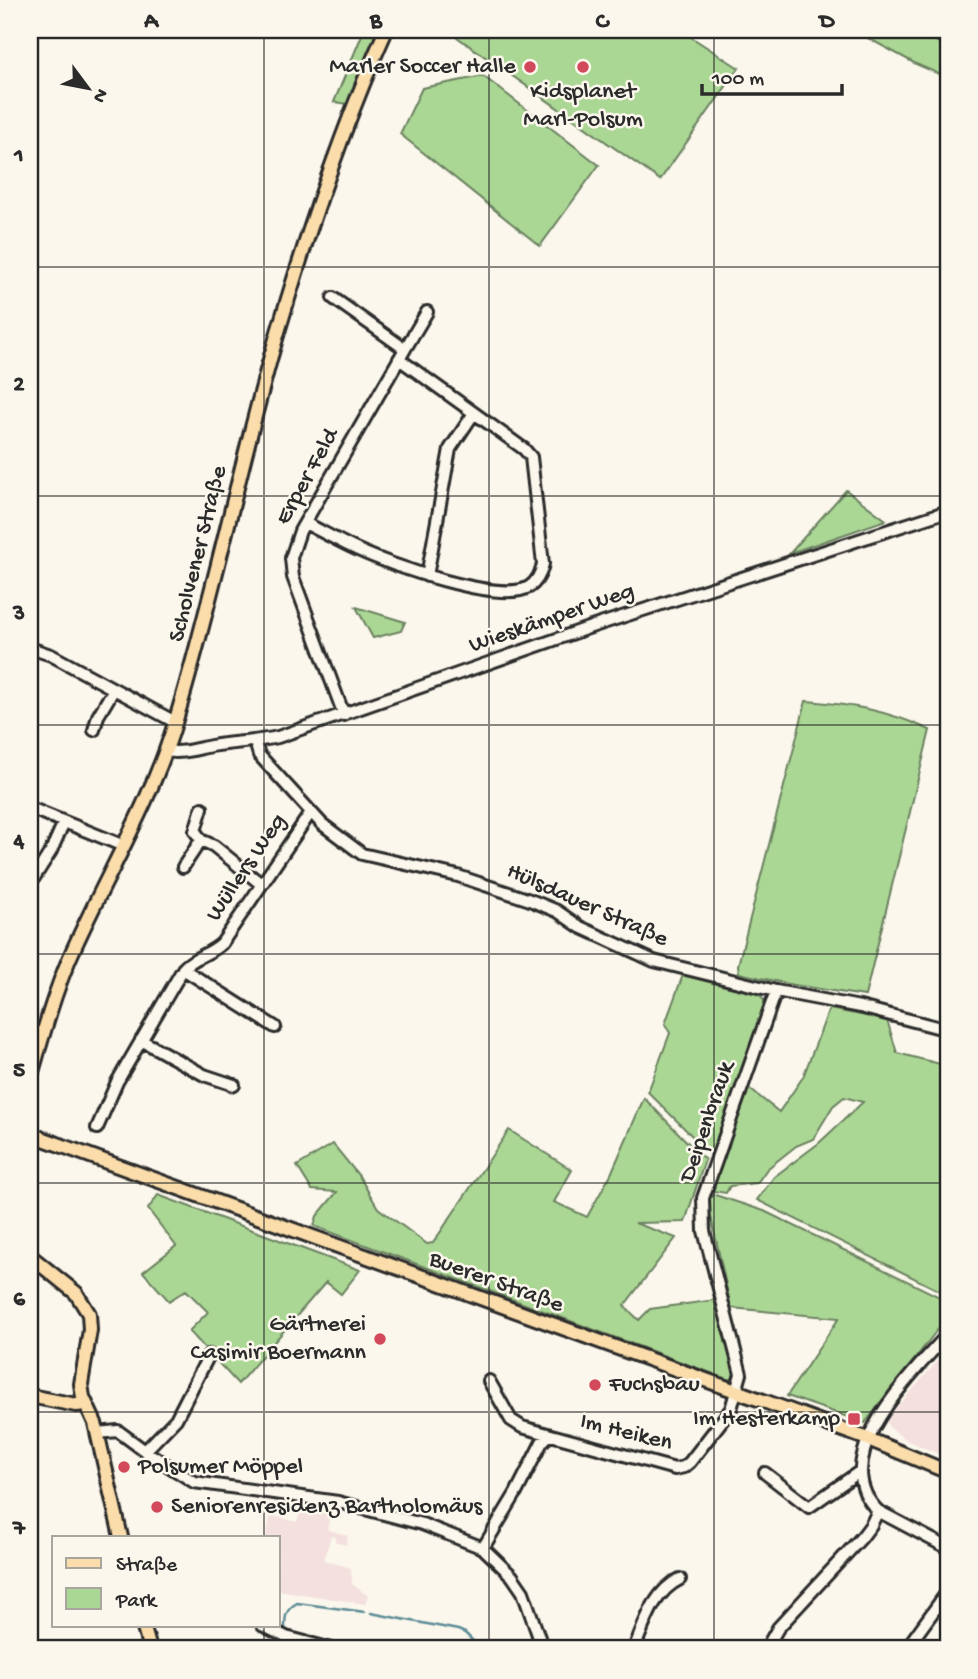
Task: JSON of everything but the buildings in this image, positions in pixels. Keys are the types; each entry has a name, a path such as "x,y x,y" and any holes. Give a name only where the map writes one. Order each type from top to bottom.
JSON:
{"highway":[{"path":"935,30 948,36"}],"main road":[{"name":"Scholvener Straße","path":"30,1078 70,957 124,846 176,722 278,335 335,155 386,30"},
{"name":"Buerer Straße","path":"30,1135 868,1439 948,1472"},
{"path":"30,1256 76,1293 87,1308 90,1323 81,1384 83,1397 97,1433 121,1536"},
{"path":"30,1396 76,1405 86,1404"},
{"path":"142,1626 150,1649"}],"street":[{"path":"305,523 360,551 427,576 480,589 511,592 530,586 540,576 543,564 531,457 334,298"},
{"name":"Erper Feld","path":"344,715 293,577 291,558 305,523 427,312"},
{"path":"427,576 450,449 474,413"},
{"name":"Wieskämper Weg","path":"166,751 177,753 278,737 591,627 948,511"},
{"path":"30,648 51,655 176,722"},
{"path":"94,730 98,716 114,689"},
{"name":"Hülsdauer Straße","path":"255,742 260,755 311,812 362,854 458,876 557,911 580,927 654,961 776,991 860,1007 948,1030"},
{"path":"30,808 124,846"},
{"path":"202,808 195,831 201,839 214,846 261,884"},
{"name":"Wüllers Weg","path":"97,1128 117,1082 183,969 190,960 210,953 222,943 311,812"},
{"path":"30,884 51,851 64,822"},
{"path":"183,867 201,839"},
{"path":"183,969 275,1027"},
{"name":"Deipenbrauk","path":"737,1392 740,1367 704,1231 703,1198 776,991"},
{"path":"141,1040 204,1075 234,1085"},
{"path":"948,1334 881,1414 863,1452 859,1472 870,1503 878,1511 948,1548"},
{"path":"145,1451 176,1419 209,1355"},
{"name":"Im Heiken","path":"489,1381 511,1420 522,1427 675,1469 690,1462 732,1409 737,1392"},
{"path":"97,1433 118,1431 194,1482 340,1503 425,1525 483,1548 512,1576 523,1592 543,1649"},
{"name":"Im Heiken","path":"483,1548 542,1442 549,1435"},
{"path":"765,1473 809,1507 859,1472"},
{"path":"766,1649 778,1628 862,1537 878,1511"},
{"path":"634,1649 656,1597 668,1585 680,1579"},
{"path":"906,1649 948,1591"},
{"path":"264,1626 286,1637 332,1649"}],"shaded area":[{"path":"948,1349 948,1458 908,1441 889,1427 886,1420"},
{"path":"302,1503 332,1508 327,1529 348,1536 346,1545 335,1542 336,1537 331,1536 324,1560 351,1568 352,1584 368,1596 365,1604 280,1590 280,1536 266,1536 271,1515 297,1522"}],"green space":[{"path":"364,30 380,30 348,104 334,102"},
{"path":"447,30 680,30 739,68 660,180"},
{"path":"853,30 920,30 948,44 948,78 916,64"},
{"path":"483,76 599,165 540,246 400,134 422,88"},
{"path":"846,490 886,520 790,553"},
{"path":"356,607 405,622 401,631 373,638"},
{"path":"806,701 870,709 930,730 865,996 739,973 738,965"},
{"path":"683,975 760,995 765,1002 711,1155 648,1092 670,1033 665,1024"},
{"path":"829,1009 887,1020 897,1053 940,1064 948,1041 948,1295 757,1200 774,1177 819,1143 863,1102 844,1097 833,1106 813,1139 796,1146 767,1169 757,1183 730,1186 726,1193 713,1191 747,1087 779,1112 803,1077"},
{"path":"644,1098 705,1160 685,1222 635,1223 676,1238 624,1306 639,1320 650,1309 715,1300 736,1375 730,1380 314,1226 317,1216 337,1192 312,1190 297,1166 333,1144 359,1176 378,1208 427,1244 433,1243 509,1130 572,1170 554,1202 587,1217 611,1174"},
{"path":"709,1193 764,1211 948,1301 948,1316 865,1423 787,1396 839,1318 731,1308 708,1203"},
{"path":"158,1195 360,1270 341,1294 326,1282 238,1384 189,1331 208,1312 186,1290 169,1301 143,1272 176,1246 148,1209"}],"waterway":[{"path":"285,1630 286,1614 297,1603 365,1612"},
{"path":"371,1613 458,1630 465,1633 481,1649"},
{"path":"273,1649 281,1642"},
{"path":"492,1649 497,1648"}],"place":[{"name":"Marler Soccer Halle","path":"530,67"},
{"name":"Kidsplanet Marl-Polsum","path":"583,67"},
{"name":"Gärtnerei Casimir Boermann","path":"380,1339"},
{"name":"Fuchsbau","path":"595,1385"},
{"name":"Im Hesterkamp","path":"854,1419"},
{"name":"Polsumer Möppel","path":"124,1467"},
{"name":"Seniorenresidenz Bartholomäus","path":"157,1507"}]}
